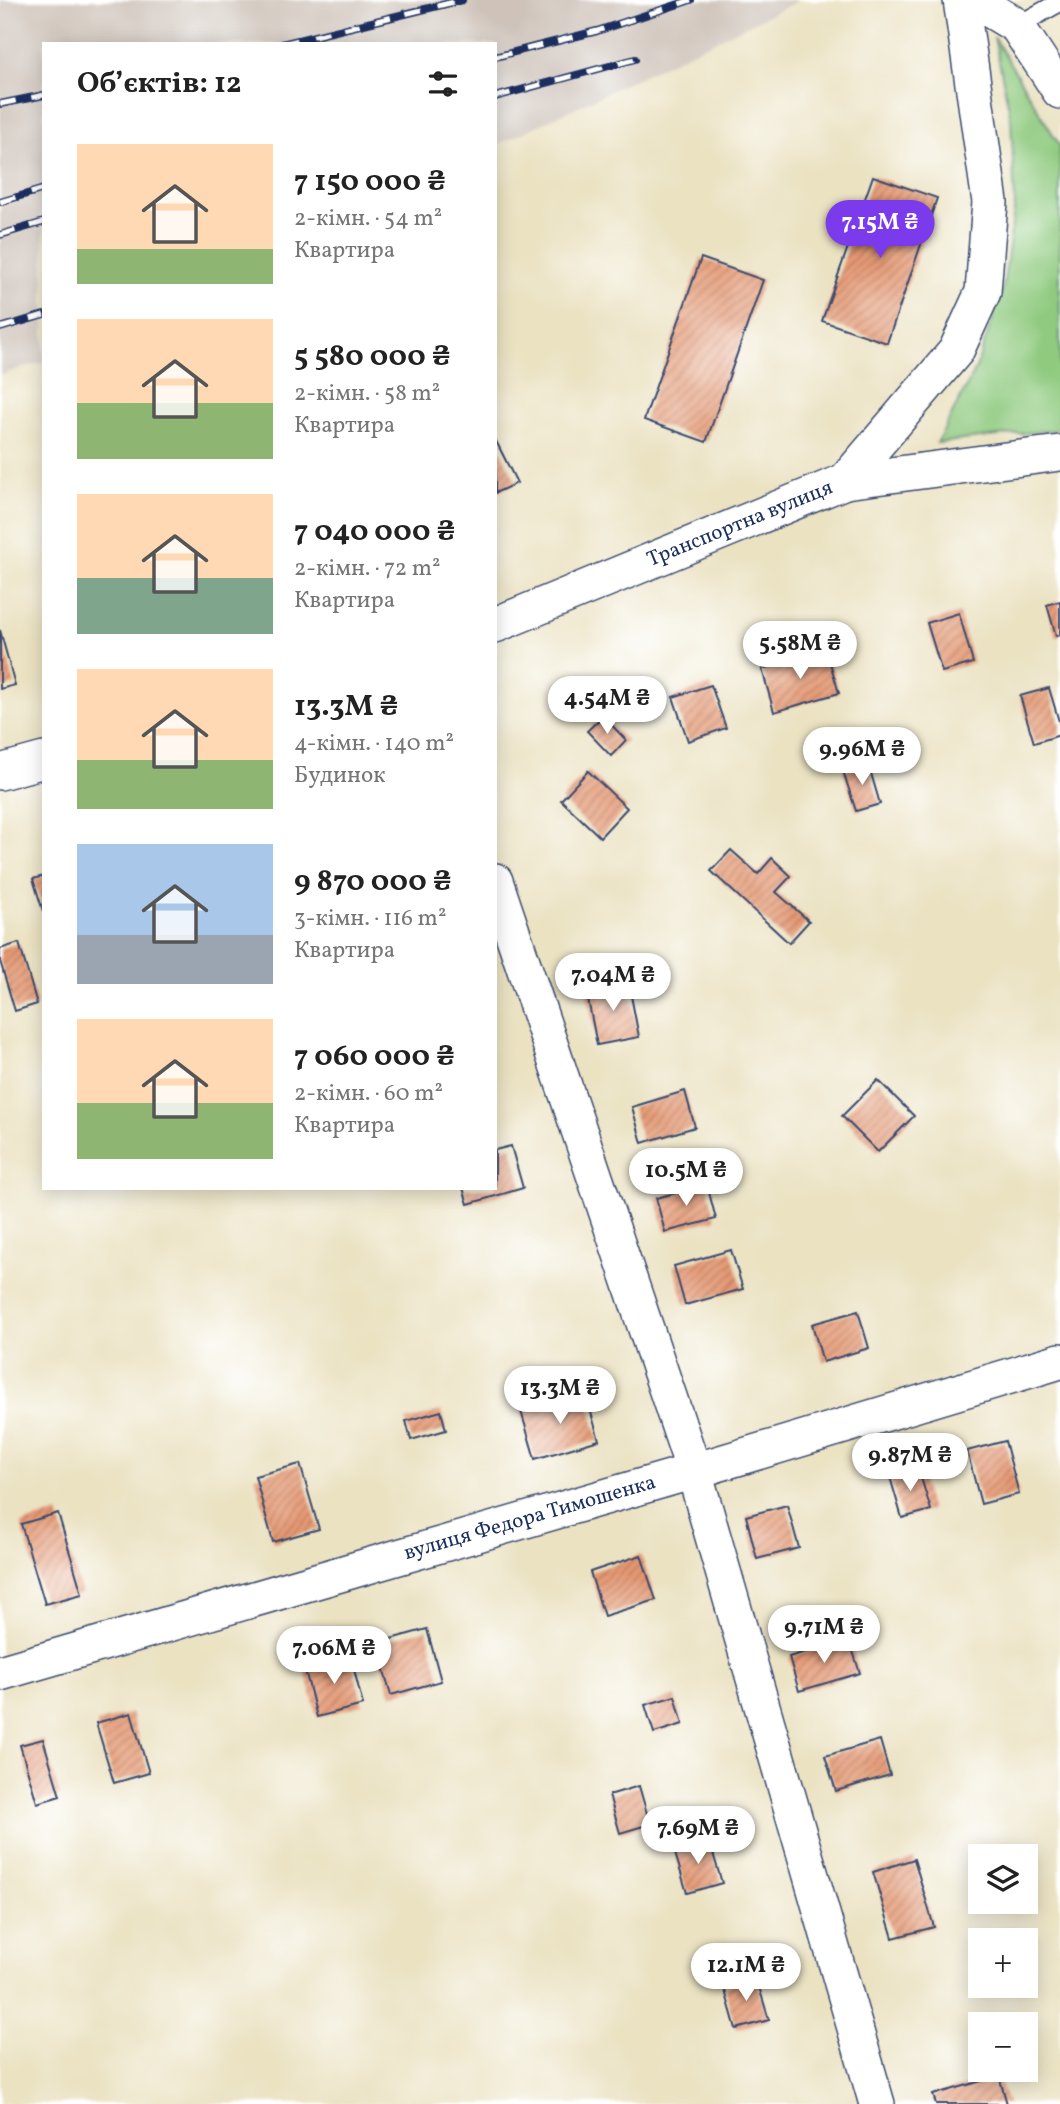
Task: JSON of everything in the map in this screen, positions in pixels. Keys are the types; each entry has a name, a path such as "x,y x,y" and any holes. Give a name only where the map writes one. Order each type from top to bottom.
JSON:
{"street":[{"name":"Транспортна вулиця","path":"497,624 845,481 956,351 983,292 990,202 961,0"},
{"path":"974,0 1017,26 1060,91"},
{"path":"845,481 1060,453"},
{"path":"0,772 42,761"},
{"path":"497,887 694,1471 877,2104"},
{"name":"вулиця Федора Тимошенка","path":"0,1673 694,1471 1060,1361"}],"lane":[{"path":"1017,26 1060,2"}],"shaded area":[{"path":"0,0 800,0 497,145 497,42 42,42 42,363 0,375"}],"green space":[{"path":"994,37 1060,146 1060,429 937,443 976,368 1003,288 1015,204 1011,119"}],"building":[{"path":"873,176 937,198 887,343 822,321"},
{"path":"701,258 763,280 706,442 644,420"},
{"path":"497,443 517,483 497,492"},
{"path":"1060,601 1060,635 1056,636 1047,605"},
{"path":"959,613 973,663 942,672 927,623"},
{"path":"0,630 15,685 0,689"},
{"path":"826,649 839,693 774,712 762,669"},
{"path":"711,685 726,728 688,741 673,697"},
{"path":"1049,688 1060,725 1060,735 1034,743 1020,696"},
{"path":"603,716 626,740 611,756 587,731"},
{"path":"868,763 880,804 856,811 843,771"},
{"path":"588,771 627,808 600,837 561,800"},
{"path":"731,850 758,874 772,858 791,876 776,892 809,921 789,943 711,871"},
{"path":"42,877 42,908 33,879"},
{"path":"19,943 37,1004 15,1011 0,961 0,949"},
{"path":"628,980 639,1037 597,1045 586,989"},
{"path":"878,1080 914,1116 878,1152 842,1116"},
{"path":"685,1091 695,1127 642,1143 632,1107"},
{"path":"511,1146 523,1188 468,1204 464,1190 497,1190 497,1150"},
{"path":"707,1185 716,1219 665,1232 656,1198"},
{"path":"731,1250 743,1289 685,1305 674,1266"},
{"path":"858,1311 869,1348 823,1362 812,1324"},
{"path":"585,1392 599,1440 535,1459 521,1411"},
{"path":"441,1411 446,1430 411,1440 406,1421"},
{"path":"1005,1441 1019,1494 981,1504 967,1451"},
{"path":"300,1464 319,1529 273,1542 255,1476"},
{"path":"918,1468 931,1510 902,1518 890,1477"},
{"path":"787,1505 799,1548 757,1559 746,1516"},
{"path":"58,1513 82,1594 45,1604 21,1524"},
{"path":"641,1555 656,1600 604,1616 590,1572"},
{"path":"427,1629 441,1681 391,1695 376,1643"},
{"path":"849,1639 860,1673 799,1691 789,1657"},
{"path":"350,1654 363,1705 317,1717 304,1666"},
{"path":"675,1696 683,1724 654,1733 645,1705"},
{"path":"131,1713 149,1773 114,1783 96,1723"},
{"path":"43,1739 60,1796 37,1803 20,1745"},
{"path":"880,1740 890,1775 836,1791 825,1756"},
{"path":"639,1786 650,1824 620,1833 609,1795"},
{"path":"709,1840 722,1883 687,1893 674,1850"},
{"path":"914,1859 934,1927 893,1938 873,1872"},
{"path":"756,1977 769,2020 736,2029 724,1987"},
{"path":"978,2082 1001,2082 1007,2104 936,2104 933,2095"}],"railway":[{"path":"290,42 462,0"},
{"path":"497,56 597,31 691,0"},
{"path":"497,96 635,59"},
{"path":"0,104 42,95"},
{"path":"0,202 42,190"},
{"path":"0,235 42,223"},
{"path":"0,328 42,316"}]}
